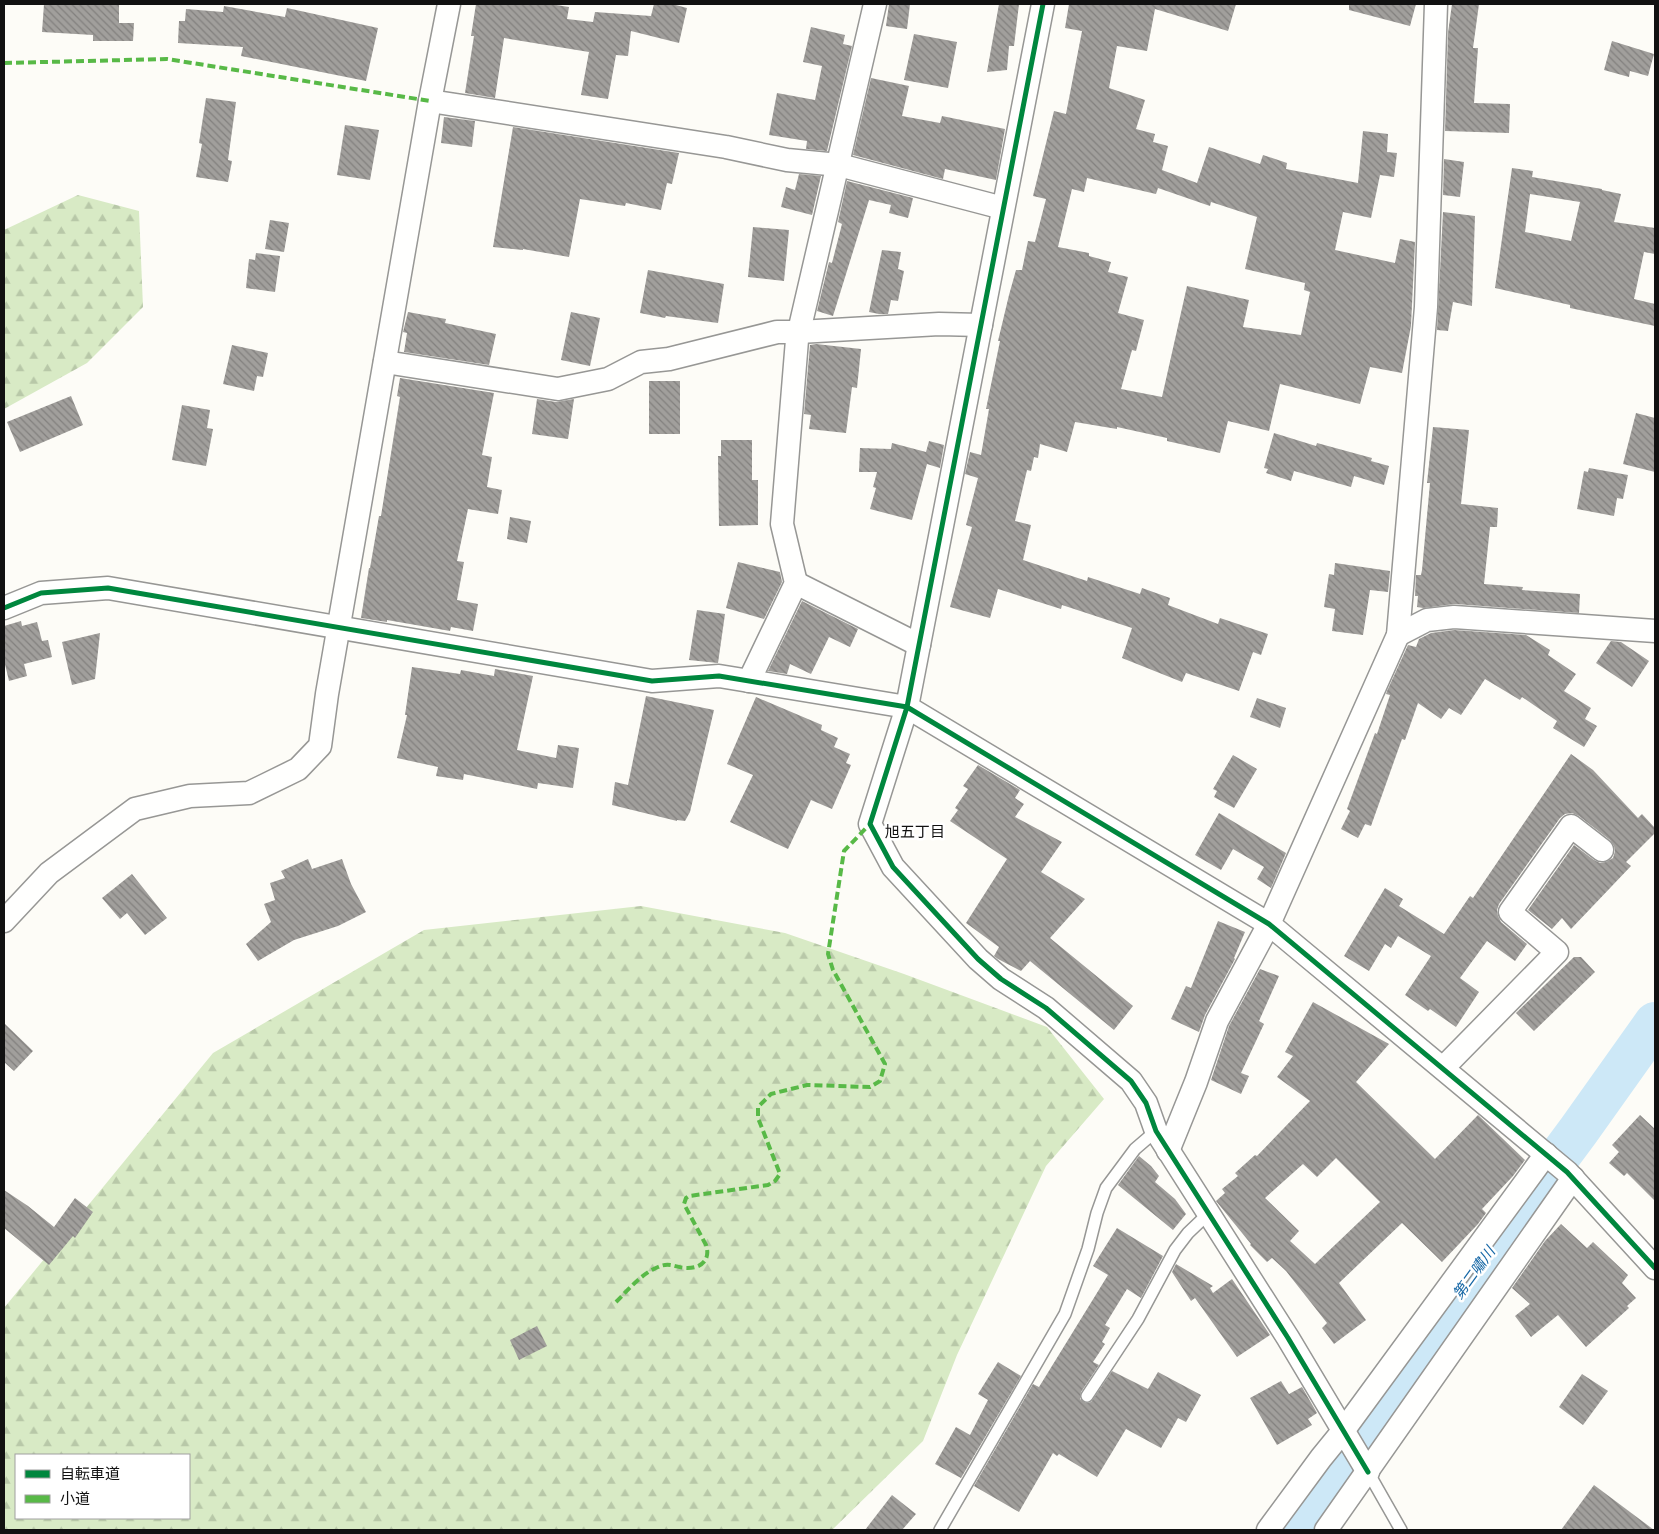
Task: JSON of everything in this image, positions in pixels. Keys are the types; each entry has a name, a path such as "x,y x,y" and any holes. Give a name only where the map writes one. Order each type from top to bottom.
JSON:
{"street":[{"path":"4,920 49,873 135,809 190,796 249,793 298,769 320,746 327,694 430,101 449,4"},
{"path":"749,681 796,583 782,524 799,332 876,4"},
{"path":"1043,4 907,707 870,824 893,867 978,959 1002,979 1046,1008 1131,1081 1146,1102 1156,1131 1168,1151 1210,1213 1288,1338 1365,1467"},
{"path":"1168,1151 1196,1082 1217,1021 1269,924 1398,636 1426,307 1436,4"},
{"path":"430,101 726,147 787,160 839,165 1003,208"},
{"path":"385,362 558,389 608,379 641,362 669,359 777,332 939,324 981,325"},
{"path":"796,583 919,645"},
{"path":"4,608 41,593 108,588 652,681 718,676 907,707 1269,924 1570,1175 1655,1268"},
{"path":"1398,636 1427,620 1454,617 1655,631"},
{"path":"1443,1068 1557,952 1510,912 1571,826 1602,850"},
{"path":"1268,1530 1321,1458 1344,1434 1546,1154"},
{"path":"1326,1530 1365,1467 1570,1175"}],"lane":[{"path":"940,1530 1065,1314 1106,1188 1135,1149 1156,1131"},
{"path":"1087,1396 1138,1320 1175,1250 1188,1233 1210,1213"},
{"path":"1365,1467 1401,1530"}],"green space":[{"path":"78,195 139,211 143,307 87,363 4,409 4,230"},
{"path":"641,906 785,933 904,974 1047,1027 1104,1099 1046,1166 957,1355 923,1441 832,1530 4,1530 4,1308 213,1053 424,930"}],"building":[{"path":"44,4 119,5 119,23 134,23 133,41 93,41 93,35 42,32"},
{"path":"476,4 550,4 569,7 567,19 593,22 595,12 651,16 654,4 672,4 687,8 679,43 631,31 628,56 616,55 608,99 581,95 589,52 504,38 495,98 465,93 474,36 471,36"},
{"path":"889,4 910,4 907,29 886,26"},
{"path":"999,4 1019,4 1014,46 1009,46 1007,70 987,72"},
{"path":"1069,4 1236,4 1228,31 1155,9 1147,51 1117,46 1109,88 1145,100 1136,129 1155,134 1153,142 1168,146 1162,170 1197,183 1209,147 1260,164 1263,155 1287,163 1286,169 1358,183 1363,131 1388,134 1387,152 1397,153 1394,177 1380,175 1371,218 1343,212 1335,250 1395,263 1400,239 1415,242 1411,326 1402,373 1370,367 1360,404 1280,384 1269,431 1228,421 1220,453 1167,441 1167,438 1117,427 1117,429 1075,422 1067,452 1040,444 1038,458 1034,457 1031,471 1027,470 1015,521 1031,525 1023,560 1087,581 1088,577 1140,594 1142,588 1170,598 1168,605 1218,624 1220,618 1268,634 1261,655 1253,652 1239,691 1186,673 1182,682 1122,658 1132,628 1062,605 1061,609 998,589 990,618 950,607 972,527 966,525 978,478 965,474 970,452 981,455 989,409 986,409 1000,341 998,341 1009,295 1016,270 1022,270 1028,241 1035,242 1046,199 1033,196 1054,111 1066,114 1082,31 1065,28","holes":["1087,178 1156,194 1158,188 1210,206 1211,202 1257,217 1245,269 1305,283 1304,290 1310,292 1301,335 1243,327 1249,300 1187,286 1162,397 1121,389 1132,350 1136,351 1144,320 1118,313 1128,277 1108,272 1111,262 1089,256 1089,253 1058,247 1072,189 1084,192"]},
{"path":"1349,4 1416,4 1410,26 1349,10"},
{"path":"1452,4 1479,4 1473,48 1478,48 1474,103 1510,104 1509,133 1445,131 1448,33"},
{"path":"224,6 285,17 287,8 378,28 366,81 241,56 243,47 178,43 179,21 185,21 186,9 223,12"},
{"path":"811,27 845,35 843,44 852,46 827,151 806,149 807,141 769,135 777,93 815,100 822,66 803,62"},
{"path":"914,34 957,42 948,88 904,80"},
{"path":"1612,41 1654,54 1648,76 1630,71 1629,77 1604,70"},
{"path":"871,78 909,86 902,116 940,123 942,116 1005,129 996,180 945,169 943,179 853,155"},
{"path":"206,98 236,102 228,160 232,161 228,182 196,177 202,144 199,143"},
{"path":"444,117 475,121 472,147 441,143"},
{"path":"345,125 379,130 370,180 337,175"},
{"path":"513,127 679,153 672,184 667,183 661,210 626,203 625,206 580,199 569,257 523,249 493,247"},
{"path":"1444,159 1464,162 1460,197 1443,195"},
{"path":"1512,168 1533,171 1532,177 1621,194 1614,222 1655,228 1655,254 1644,252 1634,299 1655,304 1655,326 1570,308 1570,305 1495,288","holes":["1530,194 1580,202 1571,241 1525,232"]},
{"path":"799,174 821,176 812,215 781,207 786,187 795,190"},
{"path":"847,181 913,198 908,218 889,213 891,205 869,200 833,316 817,311 829,262 832,263 842,224 838,222"},
{"path":"1443,212 1475,216 1472,306 1453,302 1448,331 1437,330"},
{"path":"270,220 289,223 284,252 265,249"},
{"path":"753,227 789,230 784,281 748,277"},
{"path":"882,250 901,252 898,269 904,271 898,301 891,300 888,314 869,312"},
{"path":"256,253 280,256 275,292 246,288 249,259 255,260"},
{"path":"648,270 724,284 718,323 666,316 665,318 640,313"},
{"path":"408,312 446,319 445,323 496,334 489,365 404,352 407,333 403,332"},
{"path":"571,312 600,318 590,366 561,360"},
{"path":"232,345 268,353 263,377 257,376 254,391 223,384"},
{"path":"810,345 861,349 857,388 852,387 846,433 809,429 811,415 804,414"},
{"path":"400,378 494,393 482,455 492,457 487,487 502,490 498,514 468,509 457,561 464,562 457,600 478,604 473,631 451,627 450,631 387,620 387,622 361,618 379,516 381,516 400,397 397,396"},
{"path":"649,381 680,381 680,434 649,434"},
{"path":"71,396 83,425 20,452 7,422"},
{"path":"537,399 556,402 574,399 568,439 532,434"},
{"path":"182,405 210,410 207,428 213,429 206,466 172,460"},
{"path":"1636,413 1655,418 1655,472 1623,464"},
{"path":"1433,427 1469,430 1461,504 1498,508 1497,527 1490,527 1484,584 1523,587 1522,590 1580,594 1579,613 1455,604 1417,607 1418,596 1415,596 1416,575 1421,575 1422,570 1430,483 1427,483"},
{"path":"1274,433 1316,446 1317,443 1372,458 1371,461 1389,466 1384,485 1354,476 1351,487 1294,471 1291,481 1266,473 1268,469 1264,468"},
{"path":"721,440 752,440 752,480 758,480 758,525 719,526 718,456 721,456"},
{"path":"929,441 944,445 940,468 927,464 912,520 870,509 876,488 873,487 877,472 859,472 860,448 891,449 892,443 926,452"},
{"path":"1589,468 1628,475 1623,499 1617,498 1614,516 1577,509 1584,471 1588,472"},
{"path":"510,517 531,521 527,543 507,539"},
{"path":"738,562 780,572 782,582 764,619 726,608"},
{"path":"1335,563 1390,571 1388,592 1370,590 1363,635 1332,631 1335,609 1324,607 1329,574 1334,575"},
{"path":"802,601 858,629 850,647 829,637 811,674 790,664 787,674 768,671"},
{"path":"697,610 725,614 718,663 689,660"},
{"path":"21,621 22,626 37,622 42,641 48,640 52,657 24,664 27,676 9,681 4,660 4,626"},
{"path":"1454,630 1526,635 1550,650 1548,655 1576,674 1564,691 1591,708 1585,719 1597,726 1584,747 1553,728 1557,721 1522,697 1520,700 1485,679 1461,715 1449,708 1441,719 1418,703 1405,740 1402,739 1371,826 1365,824 1358,838 1341,829 1350,811 1347,809 1375,733 1377,734 1390,695 1386,694 1387,691 1408,645 1416,647 1419,639 1431,633"},
{"path":"100,633 95,679 72,685 62,642"},
{"path":"1611,641 1621,642 1649,661 1632,687 1596,663"},
{"path":"412,667 460,674 461,670 494,676 495,669 533,676 517,750 556,758 558,745 579,748 573,788 538,783 537,789 464,774 463,780 436,776 438,767 397,758 407,715 405,715"},
{"path":"646,696 714,710 690,812 685,821 677,821 612,805 615,782 628,785"},
{"path":"756,697 822,725 821,730 838,738 834,747 850,754 846,763 851,765 832,809 811,800 788,849 730,822 753,775 727,764"},
{"path":"1257,698 1286,708 1280,728 1250,717"},
{"path":"1571,754 1593,770 1638,818 1642,814 1655,828 1655,833 1626,862 1631,866 1571,929 1562,918 1552,929 1528,910 1574,845 1600,863 1613,858 1615,851 1610,840 1579,816 1572,813 1565,814 1560,818 1499,904 1497,910 1501,922 1527,944 1515,961 1487,941 1460,978 1479,992 1456,1027 1405,995 1431,956 1398,936 1391,948 1385,944 1369,971 1344,956 1385,888 1403,899 1399,906 1444,934 1470,896 1473,898"},
{"path":"1233,755 1257,769 1234,808 1214,797 1217,791 1213,789"},
{"path":"978,765 1020,790 1015,798 1024,804 1015,817 1062,842 1041,872 1085,899 1050,938 1133,1006 1114,1030 1030,961 1021,971 998,959 994,956 999,947 966,923 1007,859 950,821 958,810 955,808 968,789 963,786"},
{"path":"1219,813 1286,853 1271,888 1257,879 1264,867 1233,849 1221,870 1195,855"},
{"path":"308,859 312,869 342,859 351,884 366,912 338,926 294,940 258,961 246,944 271,922 264,904 275,900 270,883 285,878 281,871"},
{"path":"132,874 167,918 145,935 127,913 120,919 102,898"},
{"path":"1218,921 1245,932 1235,959 1205,1015 1199,1032 1171,1019 1186,986 1191,988"},
{"path":"1574,957 1581,957 1595,972 1534,1031 1516,1013"},
{"path":"1260,969 1279,976 1259,1021 1264,1024 1241,1073 1249,1076 1241,1094 1211,1080 1229,1026"},
{"path":"1313,1002 1389,1044 1356,1082 1435,1159 1478,1115 1525,1160 1513,1176 1482,1209 1486,1213 1478,1224 1442,1262 1402,1223 1339,1283 1366,1320 1334,1344 1322,1328 1327,1323 1286,1271 1272,1258 1267,1262 1250,1245 1216,1201 1225,1193 1222,1189 1238,1176 1235,1173 1255,1155 1257,1156 1310,1101 1277,1077 1293,1056 1285,1052","holes":["1336,1158 1380,1202 1315,1264 1290,1241 1299,1231 1265,1198 1303,1164 1317,1177"]},
{"path":"4,1023 33,1051 14,1071 4,1062"},
{"path":"1640,1115 1655,1129 1655,1201 1627,1173 1624,1176 1609,1163 1619,1152 1612,1145"},
{"path":"1139,1156 1159,1176 1155,1182 1175,1199 1186,1214 1173,1230 1118,1185"},
{"path":"4,1190 54,1227 75,1198 93,1212 75,1238 73,1236 49,1265 4,1228"},
{"path":"1561,1224 1587,1248 1593,1242 1628,1275 1622,1283 1636,1298 1627,1306 1629,1308 1586,1347 1558,1315 1531,1337 1515,1316 1530,1304 1512,1288 1545,1241"},
{"path":"1117,1228 1163,1256 1141,1298 1127,1289 1105,1325 1110,1328 1102,1342 1105,1344 1093,1362 1099,1365 1081,1392 1080,1399 1086,1403 1091,1402 1112,1371 1148,1389 1158,1372 1201,1395 1186,1422 1178,1418 1161,1448 1126,1429 1097,1477 1059,1454 1057,1456 1053,1453 1019,1512 974,1486 1033,1384 1039,1387 1108,1275 1093,1266"},
{"path":"1176,1264 1213,1286 1210,1288 1213,1293 1232,1279 1270,1335 1237,1357 1195,1298 1191,1301 1172,1272"},
{"path":"537,1326 547,1346 519,1360 510,1340"},
{"path":"998,1362 1021,1376 961,1478 935,1464 956,1427 970,1435 988,1400 978,1394"},
{"path":"1582,1374 1608,1391 1583,1425 1559,1407"},
{"path":"1281,1381 1289,1394 1302,1387 1317,1413 1308,1419 1312,1425 1277,1445 1250,1398"},
{"path":"1594,1485 1654,1530 1561,1530"},
{"path":"892,1495 916,1514 902,1530 865,1530"}],"waterway":[{"name":"第二嘯川","path":"1303,1530 1361,1449 1406,1367 1655,1023"}],"marked path":[{"path":"4,63 167,59 430,101"},
{"path":"616,1302 641,1278 658,1267 669,1265 691,1268 700,1265 706,1259 706,1245 684,1204 686,1198 689,1196 768,1185 775,1181 780,1174 758,1118 758,1107 771,1094 807,1085 870,1087 880,1081 885,1064 833,970 828,954 844,851 870,824"}],"cycle path":[{"path":"1043,4 907,707 870,824 893,867 978,959 1001,979 1046,1008 1131,1081 1146,1103 1156,1131 1288,1338 1368,1472"},
{"path":"4,608 41,593 108,588 652,681 719,676 907,707 1269,924 1567,1172 1655,1268"}],"district":[{"name":"旭五丁目","path":"915,832"}]}
